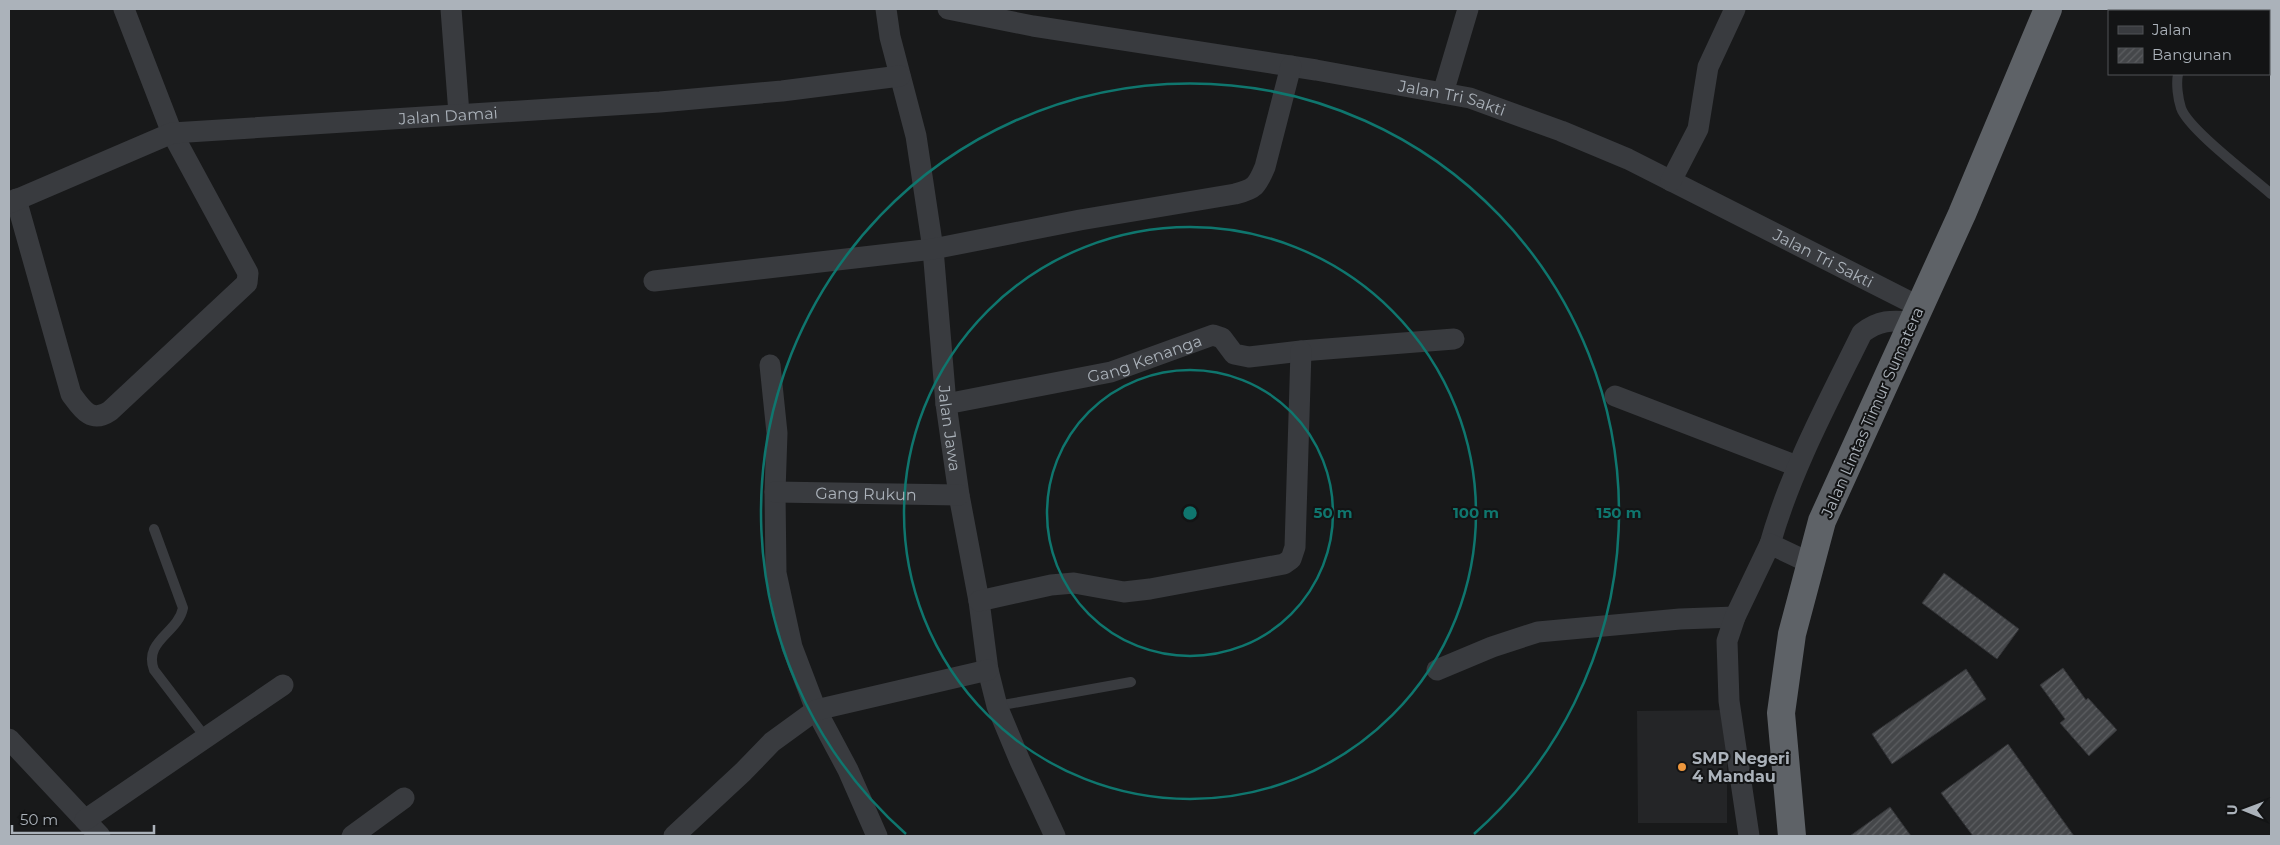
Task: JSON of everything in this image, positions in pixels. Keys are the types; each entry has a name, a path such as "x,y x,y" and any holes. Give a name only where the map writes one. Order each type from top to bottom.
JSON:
{"highway":[{"name":"Jalan Lintas Timur Sumatera","path":"1792,836 1781,714 1792,634 1822,522 1962,214 2048,9"}],"street":[{"path":"13,201 71,394 88,413 95,417 102,416 249,280 248,273 172,133 124,9"},
{"path":"451,9 459,114"},
{"name":"Jalan Jawa","path":"886,9 890,37 916,136 933,249 946,404 959,495 979,601 988,670 997,706 1055,836"},
{"name":"Jalan Tri Sakti","path":"948,9 1033,26 1291,66 1470,98 1561,130 1628,159 1916,314"},
{"path":"1443,93 1468,9"},
{"path":"1671,181 1698,129 1708,67 1735,9"},
{"path":"654,281 811,261 933,249 1080,220 1252,190 1259,183 1265,167 1291,66"},
{"name":"Jalan Damai","path":"13,201 172,133 660,102 900,76"},
{"path":"1749,836 1729,701 1727,641 1735,617 1770,544 1779,513 1797,466 1862,333 1872,326 1889,320 1916,314"},
{"name":"Gang Kenanga","path":"946,404 1111,372 1213,335 1222,338 1234,354 1241,356 1454,338"},
{"path":"979,601 1051,585 1074,583 1124,592 1150,589 1284,564 1291,559 1295,547 1301,350"},
{"path":"770,365 777,433 775,492 776,572 792,647 816,710 848,770 875,836"},
{"path":"1616,396 1797,466"},
{"name":"Gang Rukun","path":"775,492 959,495"},
{"path":"1770,544 1810,563"},
{"path":"1437,670 1492,647 1538,632 1735,617"},
{"path":"674,836 743,772 772,742 816,710 988,670"},
{"path":"85,820 283,685"},
{"path":"9,739 100,836"},
{"path":"352,836 404,798"}],"lane":[{"path":"2178,75 2181,110 2198,132 2271,194"},
{"path":"154,529 183,608 178,621 153,648 152,663 154,670 206,738"},
{"path":"997,706 1131,682"}],"shaded area":[{"name":"SMP Negeri 4 Mandau","path":"1727,710 1727,823 1638,823 1637,711"}],"building":[{"path":"1944,573 2019,629 1997,659 1922,603"},
{"path":"2063,668 2086,700 2088,698 2117,730 2089,756 2060,723 2065,719 2040,685"},
{"path":"1966,669 1986,699 1892,764 1872,734"},
{"path":"2008,744 2074,836 1973,836 1941,793"},
{"path":"1890,807 1911,836 1850,836"}],"place":[{"name":"SMP Negeri 4 Mandau","path":"1682,767"}]}
